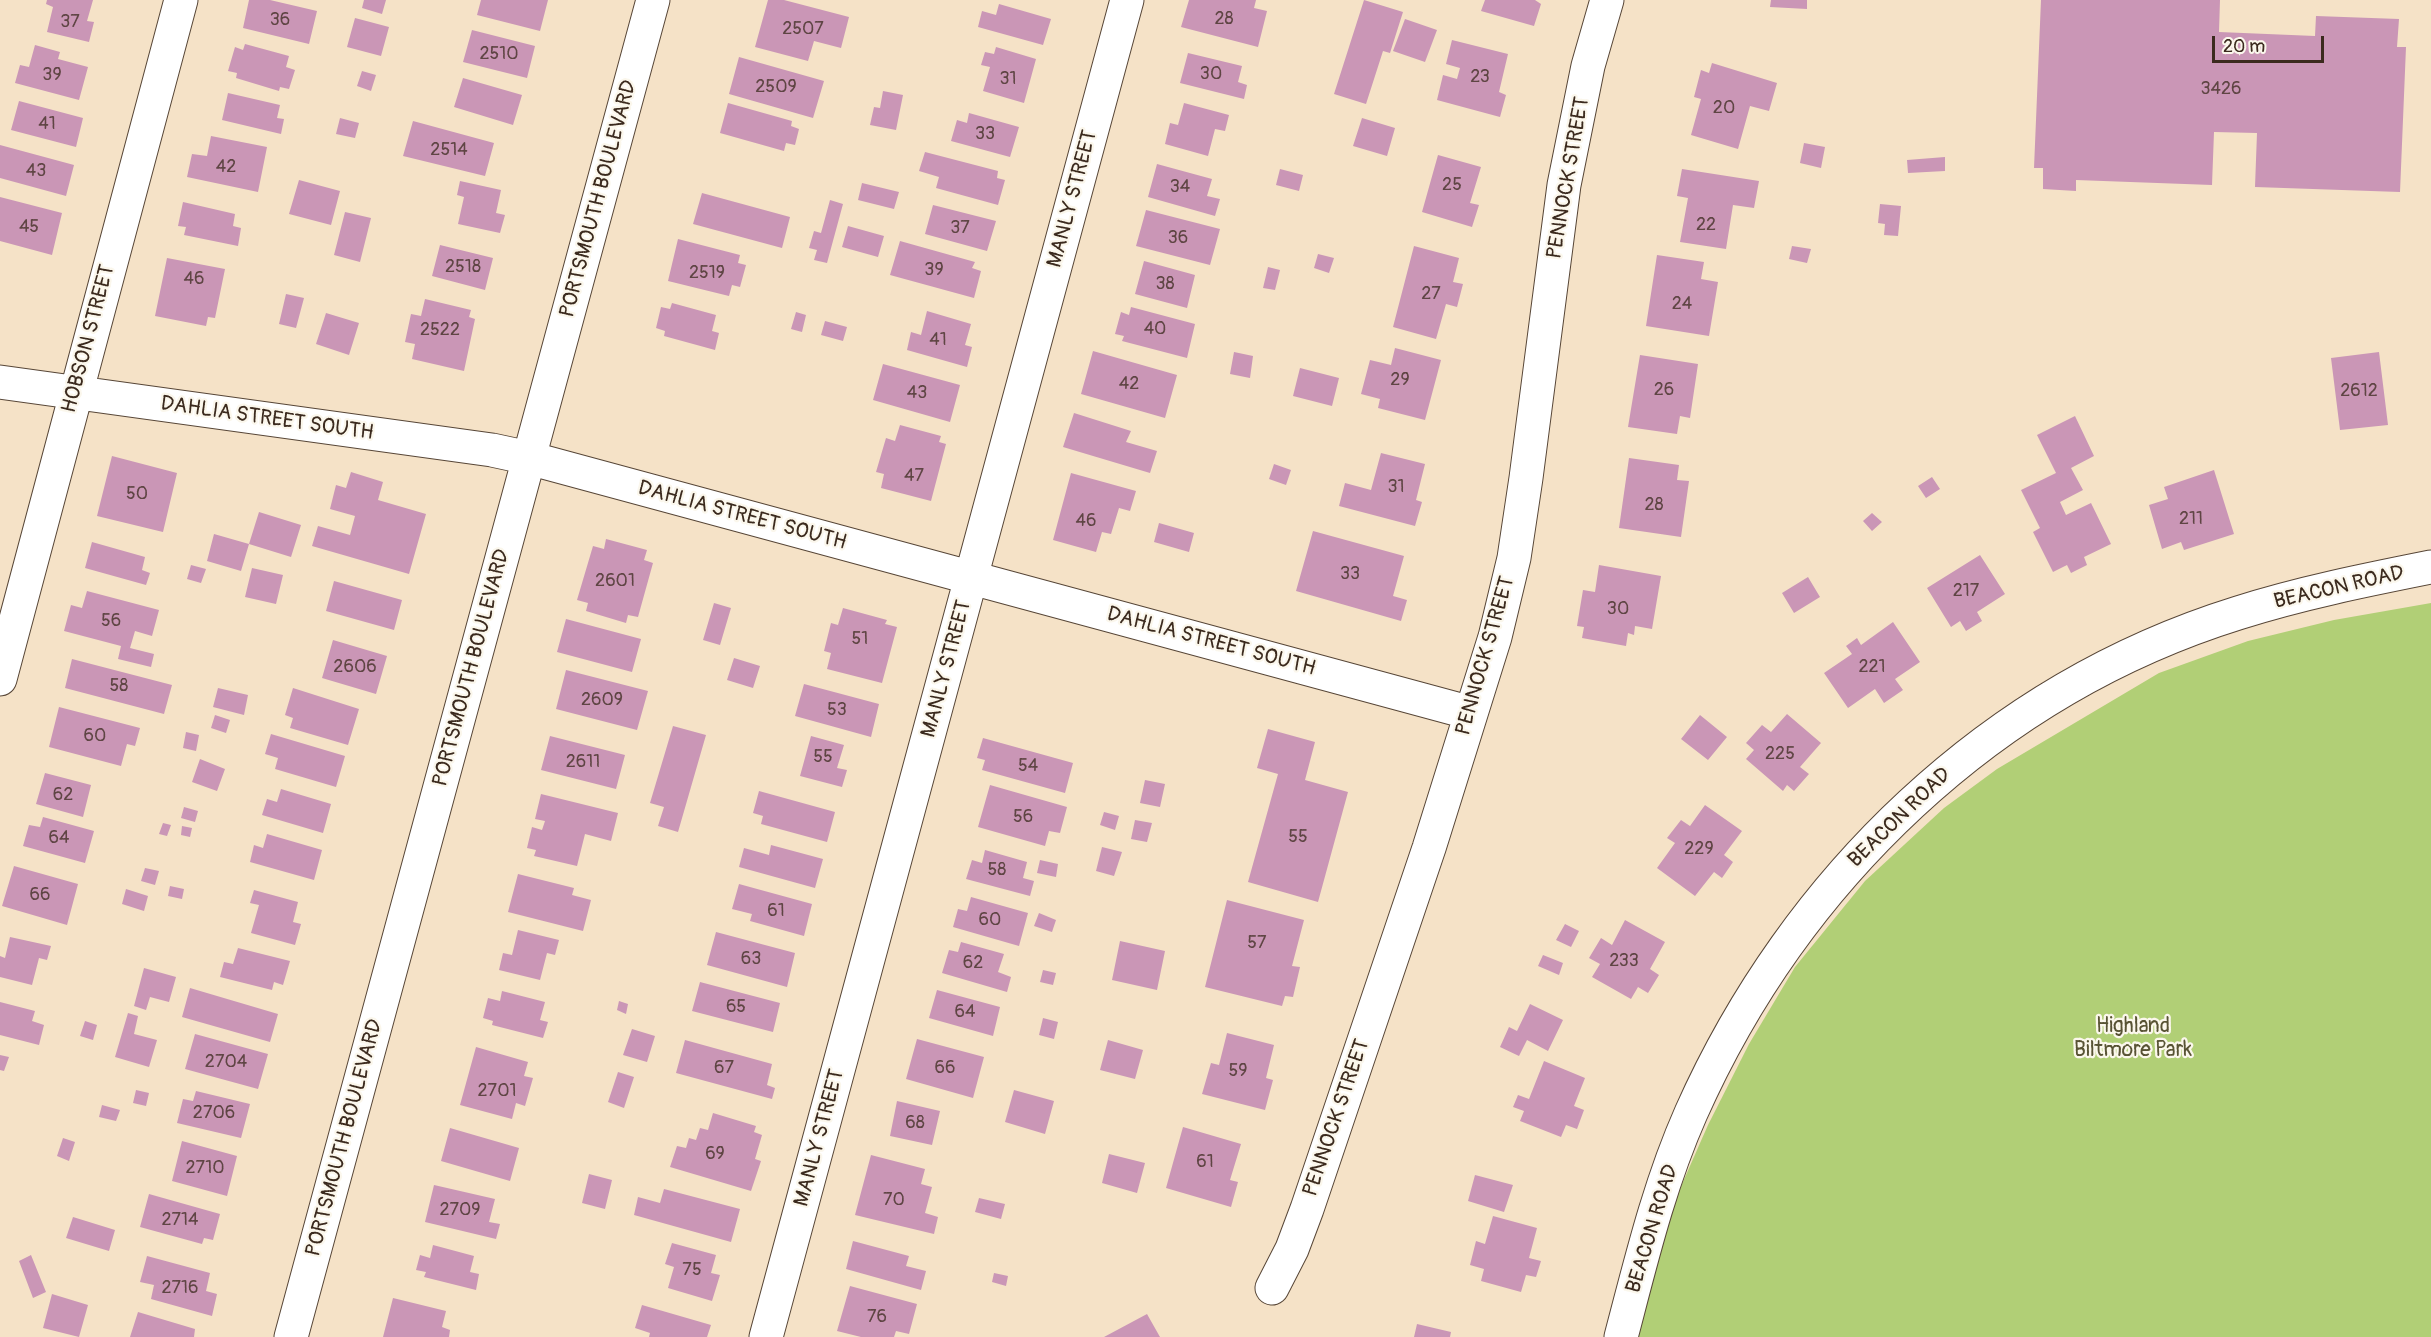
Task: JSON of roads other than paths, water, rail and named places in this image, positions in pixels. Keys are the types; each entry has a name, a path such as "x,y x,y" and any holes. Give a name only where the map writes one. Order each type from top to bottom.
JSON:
{"street":[{"name":"HOBSON STREET","path":"0,678 181,0"},
{"name":"PORTSMOUTH BOULEVARD","path":"291,1337 653,0"},
{"name":"MANLY STREET","path":"765,1337 1127,0"},
{"name":"PENNOCK STREET","path":"1272,1288 1307,1209 1495,637 1514,558 1564,185 1588,66 1607,0"},
{"name":"DAHLIA STREET SOUTH","path":"0,382 492,450 529,458 1471,713"},
{"name":"BEACON ROAD","path":"1621,1337 1658,1200 1691,1114 1732,1031 1781,954 1849,866 1927,788 1983,741 2053,697 2147,648 2259,607 2327,588 2431,567"}],"park label":[{"name":"Highland Biltmore Park","path":"2133,1039"}]}
